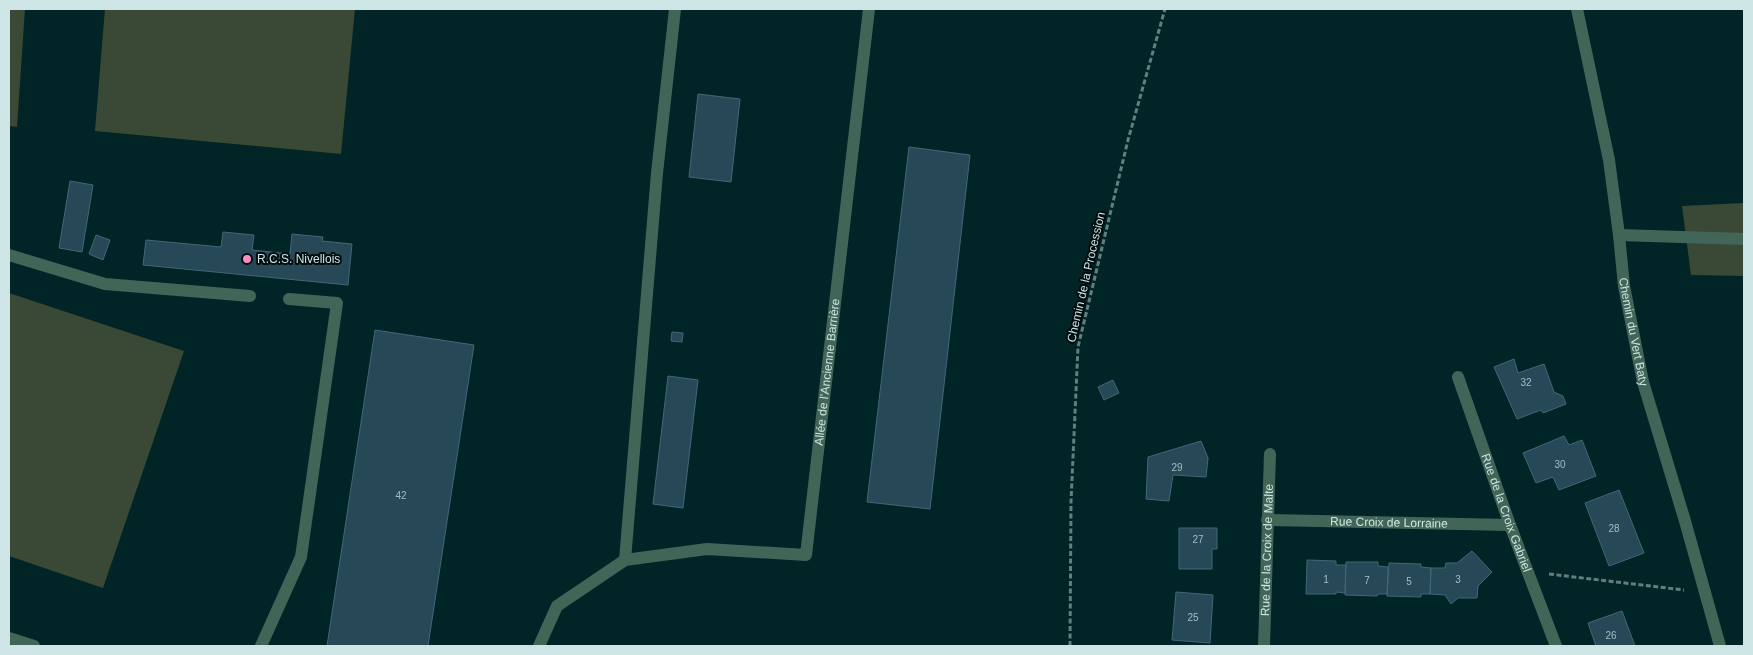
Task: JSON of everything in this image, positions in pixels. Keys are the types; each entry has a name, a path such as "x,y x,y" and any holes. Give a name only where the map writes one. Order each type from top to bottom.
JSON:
{"street":[{"path":"625,560 657,174 675,9"},
{"name":"Allée de l'Ancienne Barrière","path":"539,646 557,606 625,560 707,549 806,555 869,9"},
{"name":"Chemin du Vert Baty","path":"1577,9 1609,160 1624,286 1643,382 1720,646"},
{"path":"1619,236 1744,239"},
{"path":"9,255 105,284 250,296"},
{"path":"261,646 301,557 336,303 289,299"},
{"name":"Rue de la Croix Gabriel","path":"1458,378 1510,525 1556,646"},
{"name":"Rue de la Croix de Malte","path":"1264,646 1270,454"},
{"name":"Rue Croix de Lorraine","path":"1267,520 1510,525"},
{"path":"9,638 34,646"}],"path":[{"name":"Chemin de la Procession","path":"1070,646 1071,502 1078,347 1128,140 1165,9"},
{"path":"1528,572 1704,592"}],"green space":[{"path":"9,9 25,9 17,127 9,126"},
{"path":"105,9 355,9 341,154 95,131"},
{"path":"1744,203 1744,276 1691,275 1682,206"},
{"path":"9,293 184,351 103,588 9,556"}],"building":[{"path":"698,94 740,99 731,182 689,177"},
{"path":"909,147 970,155 930,509 867,502"},
{"path":"70,181 93,185 82,252 59,248"},
{"name":"R.C.S. Nivellois","path":"223,232 254,235 252,250 290,254 292,234 323,237 322,241 352,244 348,285 143,265 146,240 221,247"},
{"path":"96,235 110,240 103,260 89,254"},
{"path":"375,330 474,345 428,646 327,646"},
{"path":"672,332 683,333 682,342 671,341"},
{"path":"1514,359 1518,373 1544,364 1554,392 1563,396 1566,404 1543,413 1541,410 1517,419 1494,367"},
{"path":"668,376 698,380 683,508 653,504"},
{"path":"1113,380 1119,393 1104,400 1098,387"},
{"path":"1564,436 1569,445 1582,440 1596,476 1559,490 1553,477 1536,483 1523,453"},
{"path":"1201,441 1208,458 1206,477 1173,475 1169,501 1146,499 1148,457"},
{"path":"1619,490 1644,553 1609,566 1585,503"},
{"path":"1179,528 1217,528 1217,549 1212,549 1212,569 1179,569"},
{"path":"1472,551 1492,572 1478,586 1477,598 1458,598 1451,604 1445,595 1430,594 1431,568 1445,568 1446,563 1457,563"},
{"path":"1307,560 1336,561 1336,565 1346,565 1345,593 1306,594"},
{"path":"1346,562 1378,562 1378,566 1388,567 1387,594 1378,594 1377,596 1345,595"},
{"path":"1389,563 1421,564 1421,567 1431,568 1430,594 1421,594 1421,597 1387,596"},
{"path":"1176,592 1213,595 1210,643 1172,640"},
{"path":"1622,611 1635,646 1596,646 1588,623"}],"place":[{"name":"R.C.S. Nivellois","path":"247,259"}]}
